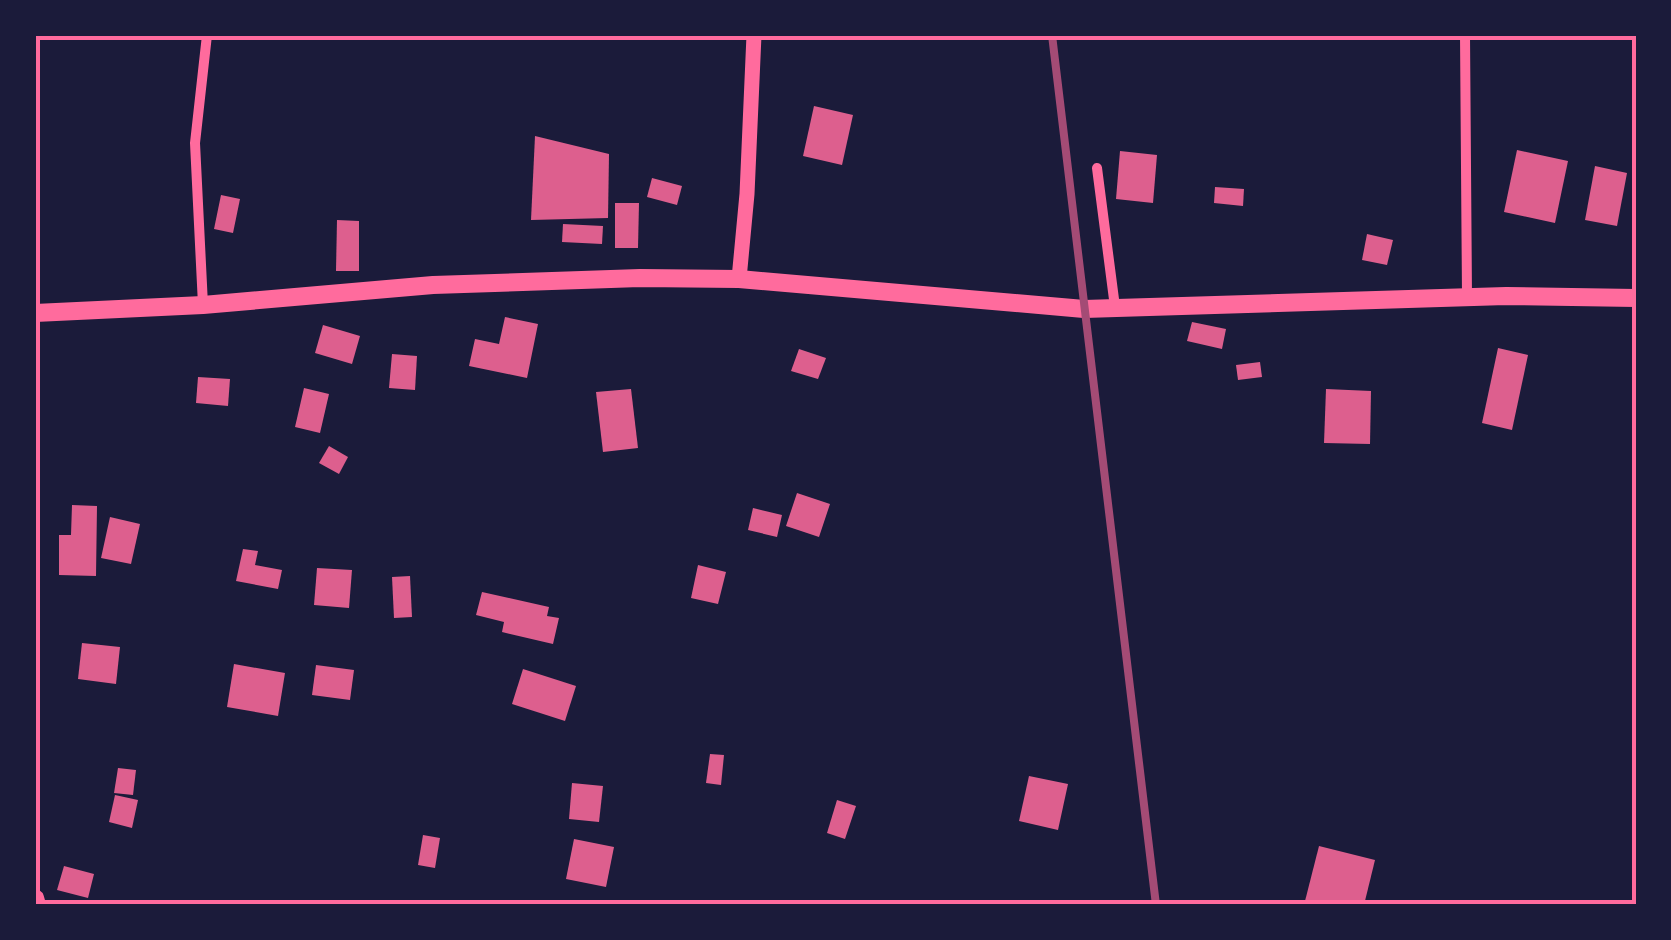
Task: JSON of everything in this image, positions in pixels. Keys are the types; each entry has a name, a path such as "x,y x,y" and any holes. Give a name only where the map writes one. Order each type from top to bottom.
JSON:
{"main road":[{"path":"35,314 203,305 433,285 640,278 739,279 1084,308 1467,297 1636,298"}],"street":[{"path":"203,305 195,142 207,35"},
{"path":"739,279 754,35"},
{"path":"1465,35 1467,297"},
{"path":"1098,168 1115,307"}],"building":[{"path":"814,106 853,115 842,165 803,156"},
{"path":"535,136 609,154 608,218 531,220"},
{"path":"1517,150 1568,161 1555,223 1504,212"},
{"path":"1120,151 1157,155 1153,203 1116,199"},
{"path":"1595,166 1627,173 1617,226 1585,220"},
{"path":"652,178 682,186 677,205 647,197"},
{"path":"1215,187 1244,189 1243,206 1214,203"},
{"path":"221,195 240,199 233,233 214,229"},
{"path":"615,203 639,203 638,248 615,248"},
{"path":"337,220 359,221 359,271 336,271"},
{"path":"563,224 603,226 602,244 562,242"},
{"path":"1367,234 1393,240 1387,265 1362,260"},
{"path":"505,317 538,324 527,378 469,366 475,339 499,344"},
{"path":"1192,322 1226,329 1222,349 1187,341"},
{"path":"323,325 360,336 352,364 315,353"},
{"path":"1498,348 1528,355 1512,430 1482,423"},
{"path":"799,349 826,358 818,379 791,371"},
{"path":"392,354 417,356 415,390 389,388"},
{"path":"1260,362 1262,377 1238,380 1236,365"},
{"path":"198,377 230,379 228,406 196,403"},
{"path":"304,388 329,394 320,433 295,427"},
{"path":"631,389 638,448 603,452 596,392"},
{"path":"1326,389 1371,391 1370,444 1324,443"},
{"path":"329,446 348,457 339,474 319,463"},
{"path":"797,493 830,504 819,537 786,526"},
{"path":"72,505 97,506 96,576 59,575 59,535 71,535"},
{"path":"753,508 782,515 777,537 748,530"},
{"path":"110,517 140,524 131,564 101,558"},
{"path":"243,549 258,551 255,565 282,570 278,589 236,581"},
{"path":"698,565 726,572 718,604 691,598"},
{"path":"317,568 352,570 349,608 314,605"},
{"path":"410,576 412,617 394,618 392,577"},
{"path":"482,592 549,607 547,616 559,618 553,644 502,632 504,622 476,615"},
{"path":"82,643 120,647 116,684 78,679"},
{"path":"234,664 285,673 278,716 227,707"},
{"path":"316,665 354,670 350,700 312,695"},
{"path":"523,669 576,686 565,721 512,704"},
{"path":"710,754 724,755 721,785 706,783"},
{"path":"118,768 136,770 133,795 114,793"},
{"path":"1029,776 1068,784 1058,830 1019,821"},
{"path":"572,783 603,786 599,822 569,819"},
{"path":"115,795 138,800 132,828 109,822"},
{"path":"837,800 856,806 845,839 827,833"},
{"path":"423,835 440,838 435,868 418,865"},
{"path":"574,839 614,847 606,887 566,879"},
{"path":"1319,846 1375,860 1364,905 1304,905"},
{"path":"64,866 94,874 88,898 57,890"}],"railway":[{"path":"1052,35 1156,905"}]}
